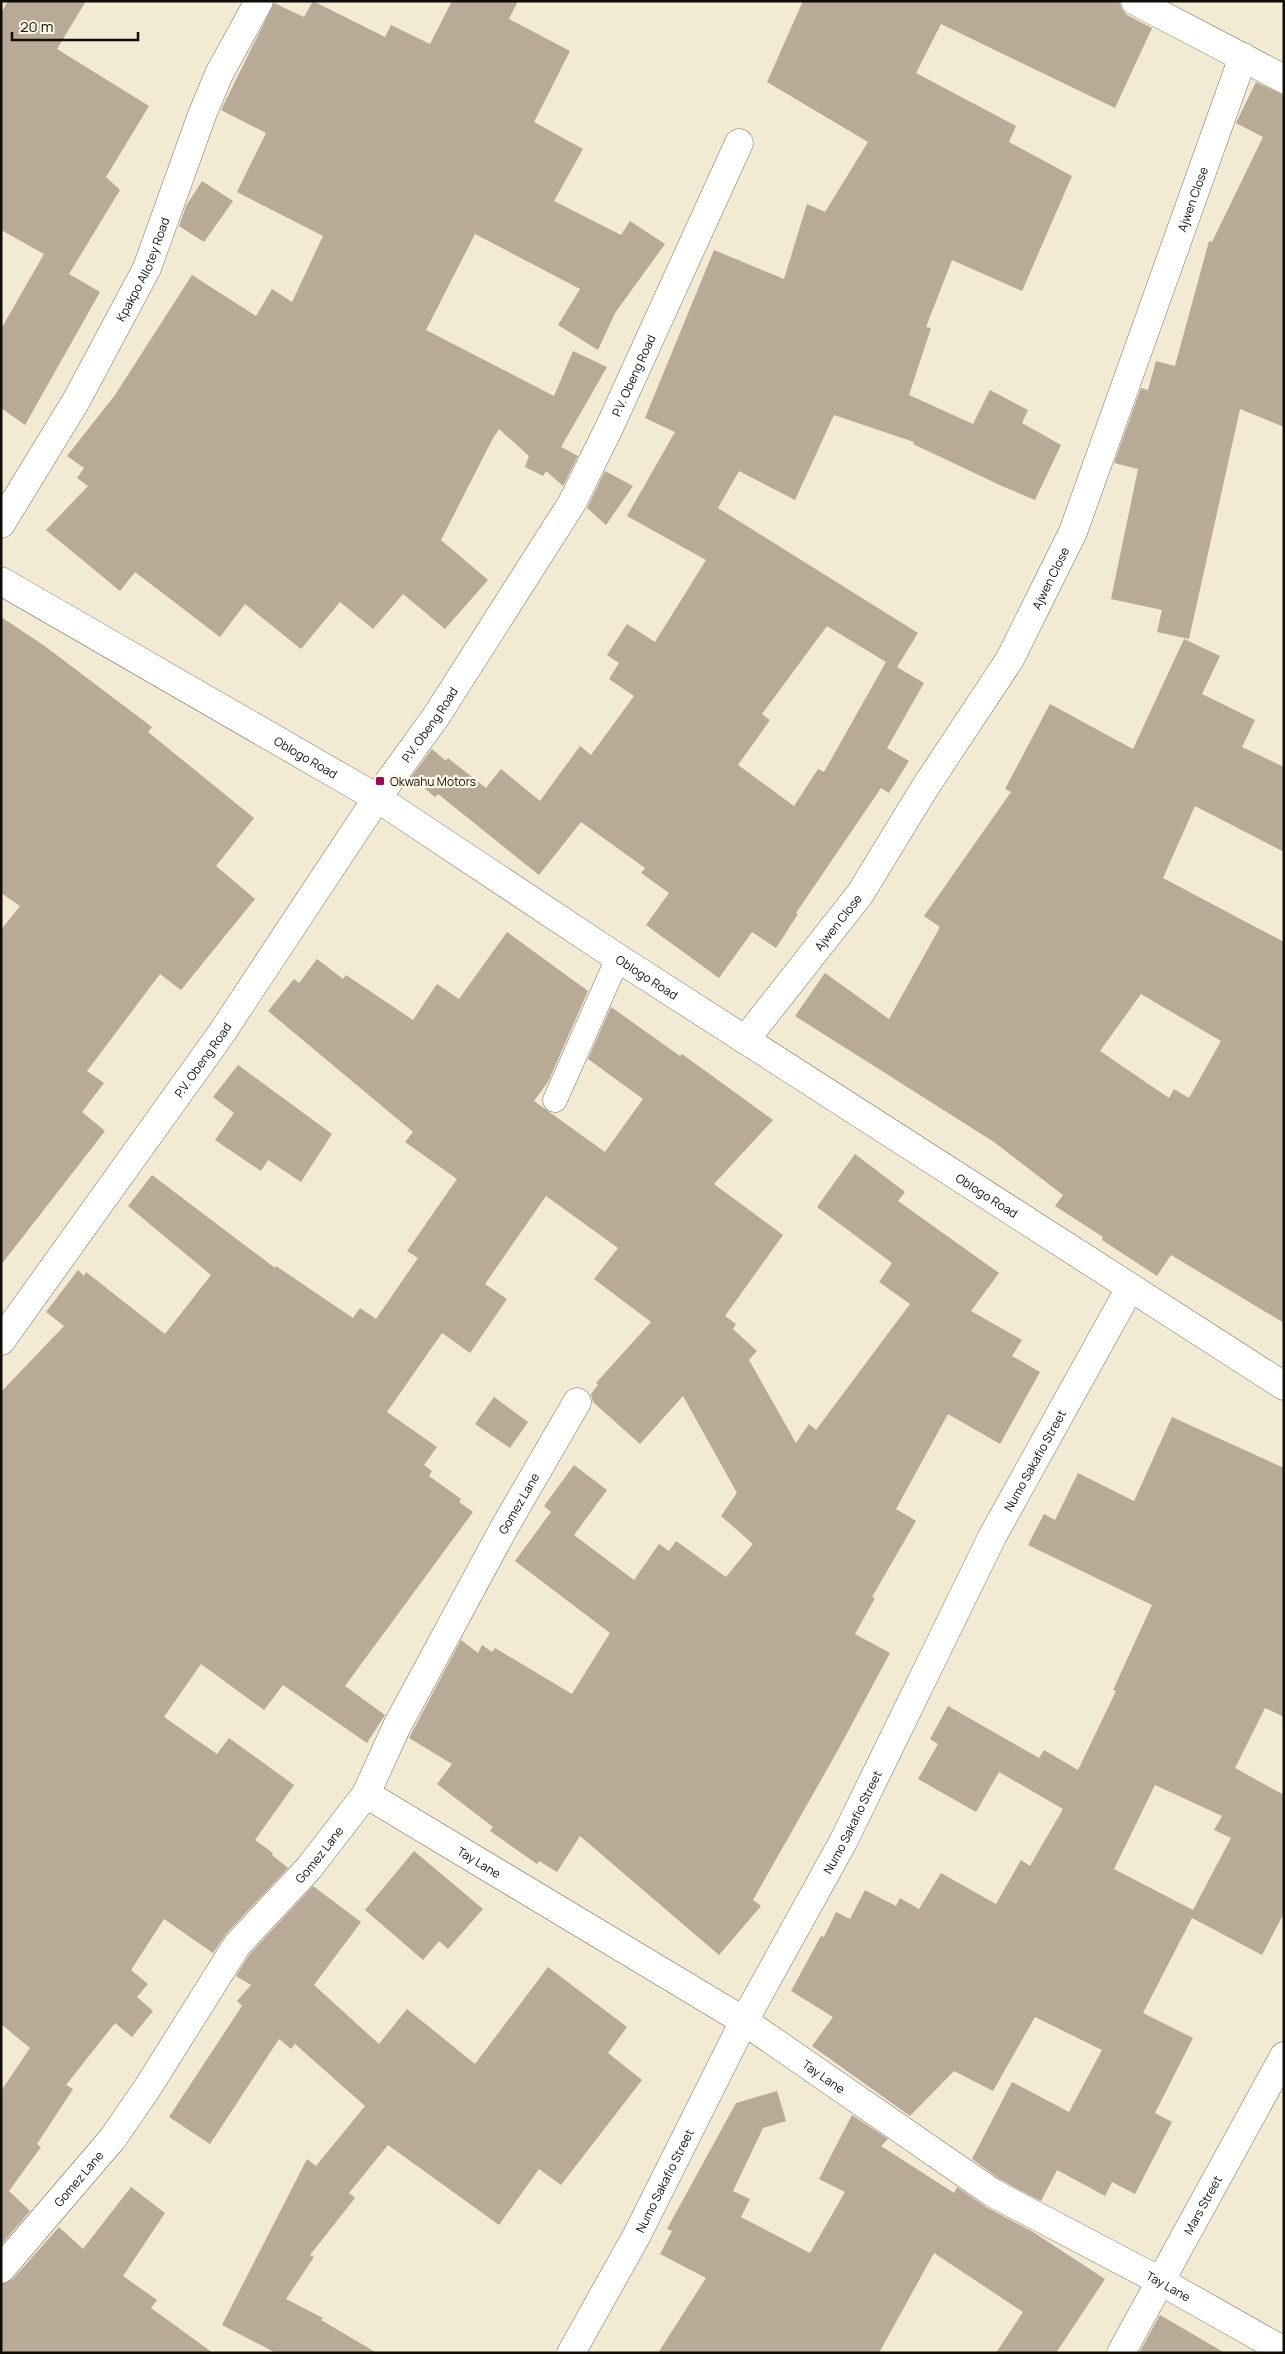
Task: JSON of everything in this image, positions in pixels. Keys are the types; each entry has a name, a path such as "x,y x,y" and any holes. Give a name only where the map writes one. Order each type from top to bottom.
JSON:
{"street":[{"name":"Kpakpo Allotey Road","path":"1,524 76,401 147,268 202,114 219,74 259,1"},
{"path":"1135,1 1284,79"},
{"name":"Ajwen Close","path":"745,1040 860,894 924,789 1010,659 1074,532 1243,57"},
{"name":"P.V. Obeng Road","path":"3,1334 221,1034 377,798 437,714 572,503 618,409 739,143"},
{"name":"Oblogo Road","path":"1,581 377,798 618,958 1284,1386"},
{"name":"Numo Sakafio Street","path":"570,2353 637,2235 744,2021 843,1842 992,1537 1130,1288"},
{"name":"Gomez Lane","path":"1,2269 113,2138 148,2087 237,1945 309,1868 366,1794 401,1718 504,1528 577,1402"},
{"name":"Tay Lane","path":"366,1794 744,2021 993,2193 1162,2282 1284,2351"},
{"name":"Mars Street","path":"1121,2353 1162,2282 1284,2056"}],"lane":[{"path":"555,1100 618,958"}],"building":[{"path":"8,1 86,1 57,49 149,106 106,177 120,190 69,274 100,292 25,425 1,408 1,329 44,254 1,230 1,13"},
{"path":"313,1 385,37 391,25 430,44 452,1 518,1 509,19 570,51 534,122 583,149 554,201 621,235 630,221 665,244 615,313 598,350 558,325 580,289 475,234 426,330 554,396 573,351 607,367 561,447 578,456 563,486 546,471 543,476 525,467 529,456 499,429 441,540 488,580 445,629 403,594 373,629 340,602 301,649 245,604 220,637 135,572 120,591 46,530 88,486 77,478 84,468 67,456 115,395 192,275 256,316 272,289 292,302 323,236 237,192 266,133 221,110 274,3 304,17"},
{"path":"803,1 1119,1 1127,15 1152,28 1115,108 941,24 916,73 1016,126 1009,142 1072,176 1022,291 952,260 926,327 931,328 909,395 973,424 990,390 1028,410 1022,423 1061,445 1035,500 913,444 914,442 834,415 795,500 739,471 718,508 918,633 897,667 924,683 887,748 909,761 889,793 881,788 796,913 798,914 776,948 752,932 719,978 646,925 669,893 641,873 645,868 581,822 539,875 438,794 435,797 411,777 432,749 446,761 448,758 486,788 501,769 540,801 580,746 591,755 634,696 609,679 619,663 607,655 627,624 655,642 706,560 627,516 675,432 645,418 714,250 784,279 807,204 825,212 868,142 767,82","holes":["827,626 886,662 824,772 818,769 794,806 738,765 770,720 762,714"]},
{"path":"1256,82 1284,95 1284,427 1240,409 1189,639 1157,632 1162,610 1111,599 1138,469 1114,463 1141,388 1148,390 1156,361 1175,366 1209,241 1212,242 1263,137 1236,123"},
{"path":"202,181 233,201 204,242 179,226 186,206"},
{"path":"605,471 633,486 606,525 587,508"},
{"path":"1,617 46,647 152,727 148,732 254,818 216,866 255,899 181,990 160,974 87,1071 104,1083 82,1112 105,1131 1,1265 1,930 20,906 1,893"},
{"path":"1184,639 1220,656 1202,694 1255,720 1242,747 1284,767 1284,852 1195,806 1163,878 1284,942 1284,1323 1171,1255 1157,1276 1102,1240 1103,1237 1055,1206 1063,1195 994,1142 795,1016 825,973 889,1019 940,927 924,916 1011,792 1005,789 1050,704 1133,749","holes":["1141,994 1221,1041 1189,1098 1174,1089 1169,1098 1100,1051"]},
{"path":"507,932 588,991 548,1082 534,1101 605,1152 643,1099 588,1059 611,1007 680,1056 682,1054 773,1120 714,1184 783,1235 725,1316 736,1324 733,1329 757,1351 749,1360 796,1443 809,1424 816,1430 910,1304 879,1282 892,1263 817,1207 855,1154 905,1192 898,1201 999,1273 971,1311 1022,1340 1012,1356 1040,1372 1000,1444 948,1414 896,1509 916,1521 872,1597 875,1598 855,1634 890,1653 838,1750 753,1900 761,1906 719,1955 580,1836 557,1872 539,1861 537,1864 490,1831 493,1827 437,1784 452,1764 409,1738 461,1640 478,1653 482,1645 492,1652 495,1648 572,1694 610,1633 515,1561 551,1512 544,1506 574,1465 607,1490 574,1535 634,1580 659,1544 669,1551 676,1541 726,1577 753,1544 721,1516 737,1493 683,1396 640,1444 593,1402 591,1394 598,1385 596,1383 651,1322 594,1279 618,1248 546,1196 485,1284 507,1299 470,1353 442,1333 387,1412 437,1447 424,1465 432,1471 429,1476 461,1499 459,1502 473,1512 345,1686 385,1715 367,1743 283,1685 264,1710 201,1664 164,1717 217,1754 229,1738 294,1785 255,1840 273,1853 272,1855 288,1868 226,1934 213,1953 164,1919 131,1970 148,1984 137,1997 153,2011 132,2037 115,2023 66,2085 73,2089 37,2144 41,2147 9,2191 30,2211 1,2245 1,2091 30,2048 1,2024 1,1392 64,1326 46,1312 78,1270 84,1276 86,1272 165,1334 211,1275 128,1206 152,1175 275,1268 276,1266 353,1318 360,1308 376,1319 418,1258 407,1251 457,1179 405,1142 413,1132 268,1011 294,979 299,983 317,959 343,979 346,975 413,1020 437,984 459,999"},
{"path":"238,1065 332,1134 301,1182 268,1160 261,1171 215,1140 234,1113 213,1097"},
{"path":"494,1397 528,1422 510,1448 475,1424"},
{"path":"1172,1417 1284,1468 1284,1717 1265,1708 1235,1768 1284,1795 1284,1913 1262,1955 1192,1918 1143,2013 1193,2038 1155,2113 1172,2122 1135,2194 1112,2182 1105,2196 1057,2170 1041,2201 1001,2180 972,2159 1012,2082 1069,2112 1102,2050 1035,2017 993,2091 954,2071 910,2116 812,2046 833,2017 791,1991 821,1936 824,1937 836,1912 850,1919 865,1890 896,1906 900,1898 919,1909 941,1873 996,1904 1021,1860 1030,1866 1063,1809 999,1772 976,1812 918,1779 938,1744 930,1739 948,1706 1039,1758 1044,1750 1078,1770 1116,1691 1113,1690 1152,1605 1028,1545 1044,1514 1055,1520 1078,1473 1134,1501","holes":["1155,1785 1222,1816 1214,1830 1231,1838 1193,1910 1114,1869"]},
{"path":"414,1851 483,1909 448,1949 439,1941 423,1960 365,1910"},
{"path":"313,1886 361,1922 314,1985 379,2044 407,2009 475,2064 548,1967 627,2027 608,2053 642,2080 561,2185 539,2169 499,2225 388,2145 349,2193 355,2198 310,2255 314,2257 286,2299 323,2318 321,2320 377,2353 276,2353 222,2325 307,2159 316,2166 365,2106 295,2044 291,2049 279,2039 210,2144 169,2117 242,2006 237,2001 251,1985 236,1976 249,1955"},
{"path":"777,2091 786,2121 763,2128 733,2191 750,2199 741,2217 810,2253 845,2192 819,2179 852,2115 888,2139 881,2146 954,2193 957,2187 986,2207 1033,2232 1105,2279 1056,2353 996,2353 1023,2312 934,2253 879,2353 658,2353 706,2278 660,2254 672,2231 667,2229 736,2103"},
{"path":"131,2187 165,2213 123,2276 157,2300 151,2308 213,2353 1,2353 1,2284 13,2279 59,2227 83,2249"},
{"path":"1160,2315 1225,2353 1139,2353"}],"place":[{"name":"Okwahu Motors","path":"380,781"}]}
